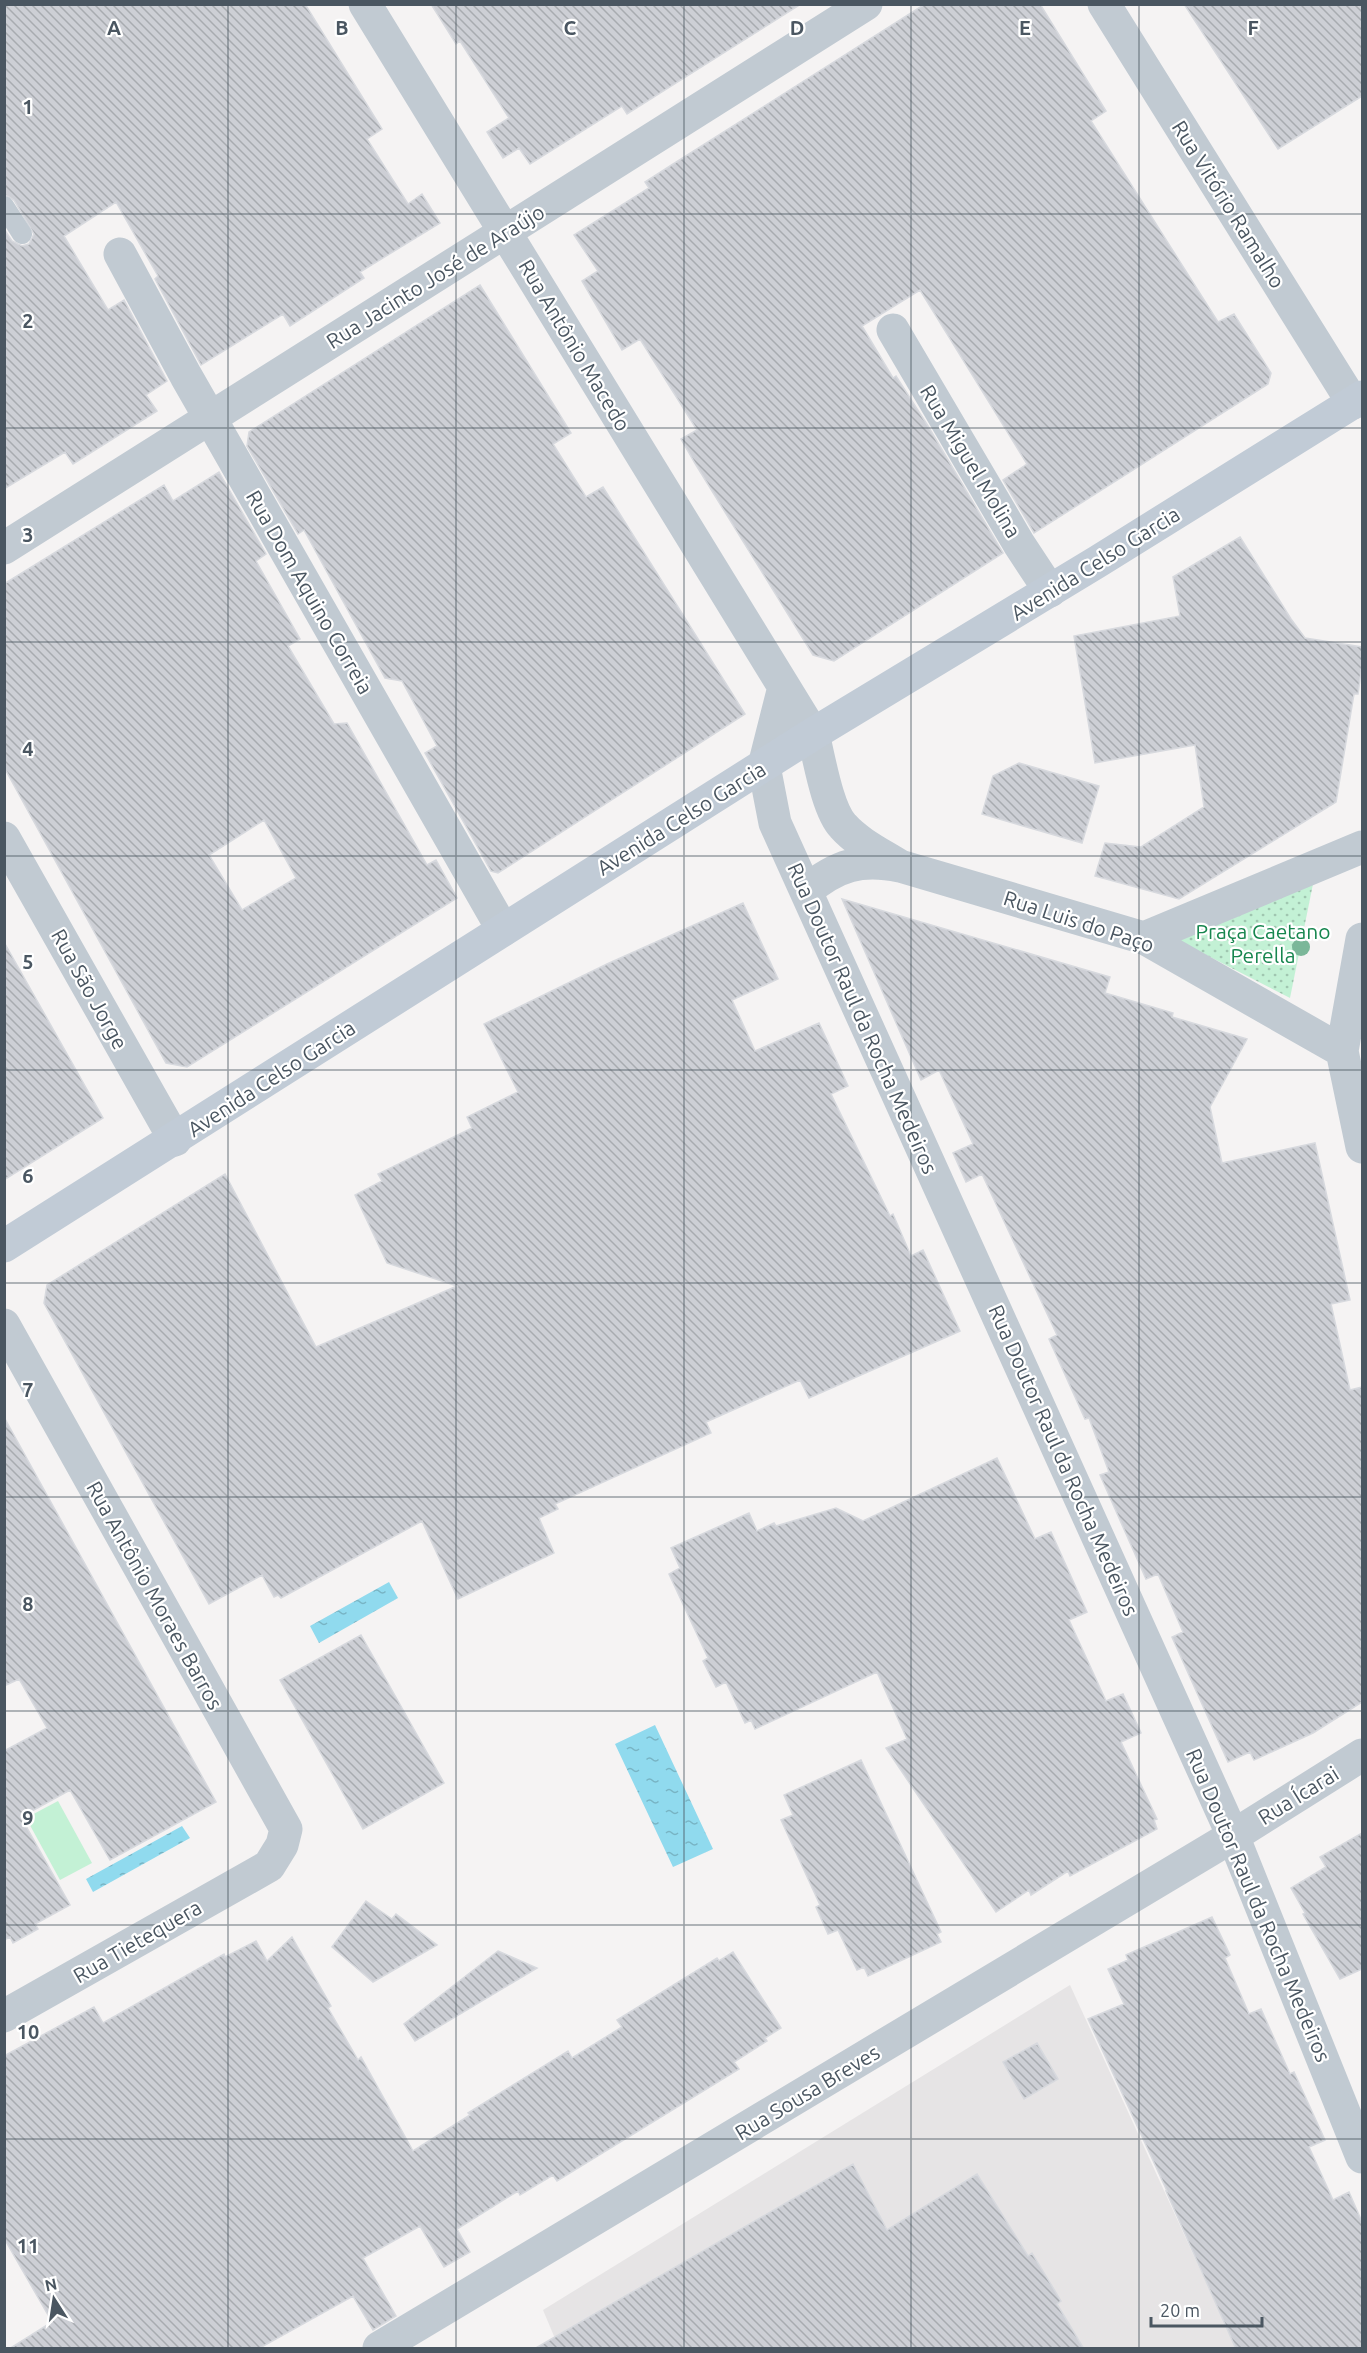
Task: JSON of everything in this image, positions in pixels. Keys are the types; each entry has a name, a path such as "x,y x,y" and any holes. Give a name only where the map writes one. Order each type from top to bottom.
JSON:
{"main road":[{"name":"Avenida Celso Garcia","path":"4,1246 175,1140 813,734 1050,591 1358,400"}],"street":[{"name":"Rua Antônio Macedo","path":"365,4 813,734"},
{"name":"Rua Jacinto José de Araújo","path":"4,548 866,4"},
{"name":"Rua Vitório Ramalho","path":"1104,4 1358,400"},
{"name":"Rua Dom Aquino Correia","path":"120,254 503,930"},
{"name":"Rua Miguel Molina","path":"893,330 1019,544 1050,591"},
{"path":"764,766 784,687"},
{"name":"Rua Luis do Paço","path":"813,734 829,798 842,825 869,847 900,866"},
{"name":"Rua Doutor Raul da Rocha Medeiros","path":"764,766 775,823 1233,1836 1362,2157"},
{"name":"Rua São Jorge","path":"4,838 175,1140"},
{"path":"1144,938 1362,847"},
{"name":"Rua Luis do Paço","path":"806,891 822,877 840,868 860,862 880,862 1144,938 1342,1051"},
{"path":"1362,939 1342,1051 1362,1147"},
{"name":"Rua Antônio Moraes Barros","path":"4,1325 286,1829 282,1845 269,1866"},
{"name":"Rua Ícarai","path":"1233,1836 1362,1755"},
{"name":"Rua Sousa Breves","path":"380,2349 1233,1836"},
{"name":"Rua Tietequera","path":"4,2016 269,1866"}],"lane":[{"path":"4,206 22,234"}],"shaded area":[{"path":"1070,1985 1236,2348 559,2348 543,2310"}],"green space":[{"name":"Praça Caetano Perella","path":"1313,884 1290,998 1175,939"},
{"path":"58,1801 92,1863 60,1880 26,1818"}],"water":[{"path":"389,1582 398,1598 319,1643 310,1626"},
{"path":"655,1725 713,1849 673,1867 615,1744"},
{"path":"182,1826 190,1838 93,1892 86,1879"}],"building":[{"path":"4,4 305,4 382,129 367,139 408,204 422,194 440,223 360,272 364,278 290,326 283,314 201,365 155,279 158,276 116,202 64,236 108,310 124,300 167,381 146,395 157,411 73,464 65,452 4,489 4,229 12,241 22,246 29,244 34,234 14,200 4,194"},
{"path":"431,4 801,4 627,114 622,106 530,164 519,148 503,158 487,132 509,118 460,41 456,44"},
{"path":"925,4 1040,4 1106,111 1091,121 1218,322 1234,314 1271,373 1268,384 1034,533 1003,480 1027,464 920,290 862,326 893,378 896,376 928,426 1003,553 834,661 813,655 696,465 681,439 697,430 640,339 622,350 582,281 598,271 574,235 649,188 645,182"},
{"path":"1184,4 1362,4 1362,96 1278,149"},
{"path":"480,285 571,433 553,444 586,497 603,487 745,714 498,873 491,871 425,753 437,746 402,681 385,678 304,530 298,534 247,446 249,432"},
{"path":"219,472 266,554 256,561 300,639 288,646 334,724 347,723 427,865 436,860 457,898 187,1067 166,1063 4,767 4,584 164,485 173,501","holes":["264,820 296,878 242,910 209,855"]},
{"path":"1240,537 1305,638 1362,647 1358,694 1354,694 1336,802 1179,899 1095,876 1105,843 1141,847 1204,807 1195,745 1095,763 1074,636 1180,616 1173,577"},
{"path":"1019,763 1099,786 1082,843 982,814 993,776"},
{"path":"842,899 1110,977 1105,993 1173,1013 1172,1017 1247,1039 1210,1107 1222,1163 1315,1143 1350,1300 1331,1304 1350,1390 1362,1387 1362,1702 1313,1733 1254,1760 1250,1752 1228,1762 1172,1637 1183,1632 1158,1574 1146,1579 1100,1475 1109,1472 1089,1418 1085,1419 1049,1339 1057,1335 982,1174 966,1182 953,1153 973,1144 939,1070 921,1080"},
{"path":"743,903 778,979 732,1000 755,1051 819,1023 848,1086 831,1094 890,1216 893,1214 911,1256 923,1250 960,1331 809,1398 800,1380 706,1422 711,1433 555,1504 558,1509 539,1518 554,1553 458,1599 422,1521 281,1598 278,1595 274,1597 262,1575 209,1604 44,1303 47,1285 225,1174 316,1347 457,1286 387,1263 355,1195 382,1181 378,1174 472,1128 467,1117 518,1092 484,1024 607,964"},
{"path":"4,942 103,1118 4,1180"},
{"path":"4,1417 216,1802 110,1860 70,1790 21,1817 70,1905 35,1924 38,1929 13,1943 10,1937 4,1940 4,1751 47,1728 19,1679 4,1686"},
{"path":"997,1458 1035,1539 1051,1532 1087,1612 1069,1620 1106,1701 1123,1694 1141,1733 1121,1742 1157,1819 1154,1820 1157,1829 1070,1876 1068,1871 1031,1895 1029,1890 996,1912 886,1748 907,1739 877,1672 755,1729 751,1720 745,1723 726,1682 716,1687 703,1661 708,1658 669,1574 680,1568 671,1548 749,1513 757,1531 774,1523 776,1526 836,1508 863,1521"},
{"path":"361,1635 444,1783 363,1829 280,1680"},
{"path":"861,1760 941,1932 937,1934 941,1942 868,1976 864,1967 857,1970 838,1930 828,1934 816,1907 820,1905 781,1820 793,1815 784,1795"},
{"path":"1362,1833 1362,1969 1340,1979 1291,1888 1326,1867 1320,1857"},
{"path":"366,1901 392,1919 396,1914 437,1945 373,1982 332,1947"},
{"path":"1212,1917 1230,1955 1225,1958 1249,2014 1261,2009 1290,2074 1294,2072 1325,2140 1309,2147 1333,2200 1349,2192 1362,2222 1362,2349 1236,2349 1088,2019 1124,2004 1108,1969 1128,1960 1126,1955"},
{"path":"292,1937 331,2006 328,2008 358,2060 361,2057 413,2151 470,2115 468,2113 568,2051 572,2058 622,2027 617,2020 717,1958 719,1961 733,1952 781,2028 765,2038 767,2041 734,2062 739,2069 557,2181 553,2175 520,2195 518,2191 457,2229 470,2252 444,2267 420,2226 363,2258 396,2316 373,2330 353,2296 258,2349 9,2349 52,2322 4,2238 4,2056 94,2007 103,2023 224,1954 225,1957 256,1941 267,1961"},
{"path":"498,1951 537,1968 415,2041 404,2024"},
{"path":"1037,2043 1058,2079 1024,2099 1003,2062"},
{"path":"853,2164 887,2230 977,2174 1028,2256 1032,2253 1061,2301 1057,2304 1084,2349 534,2349"}]}
